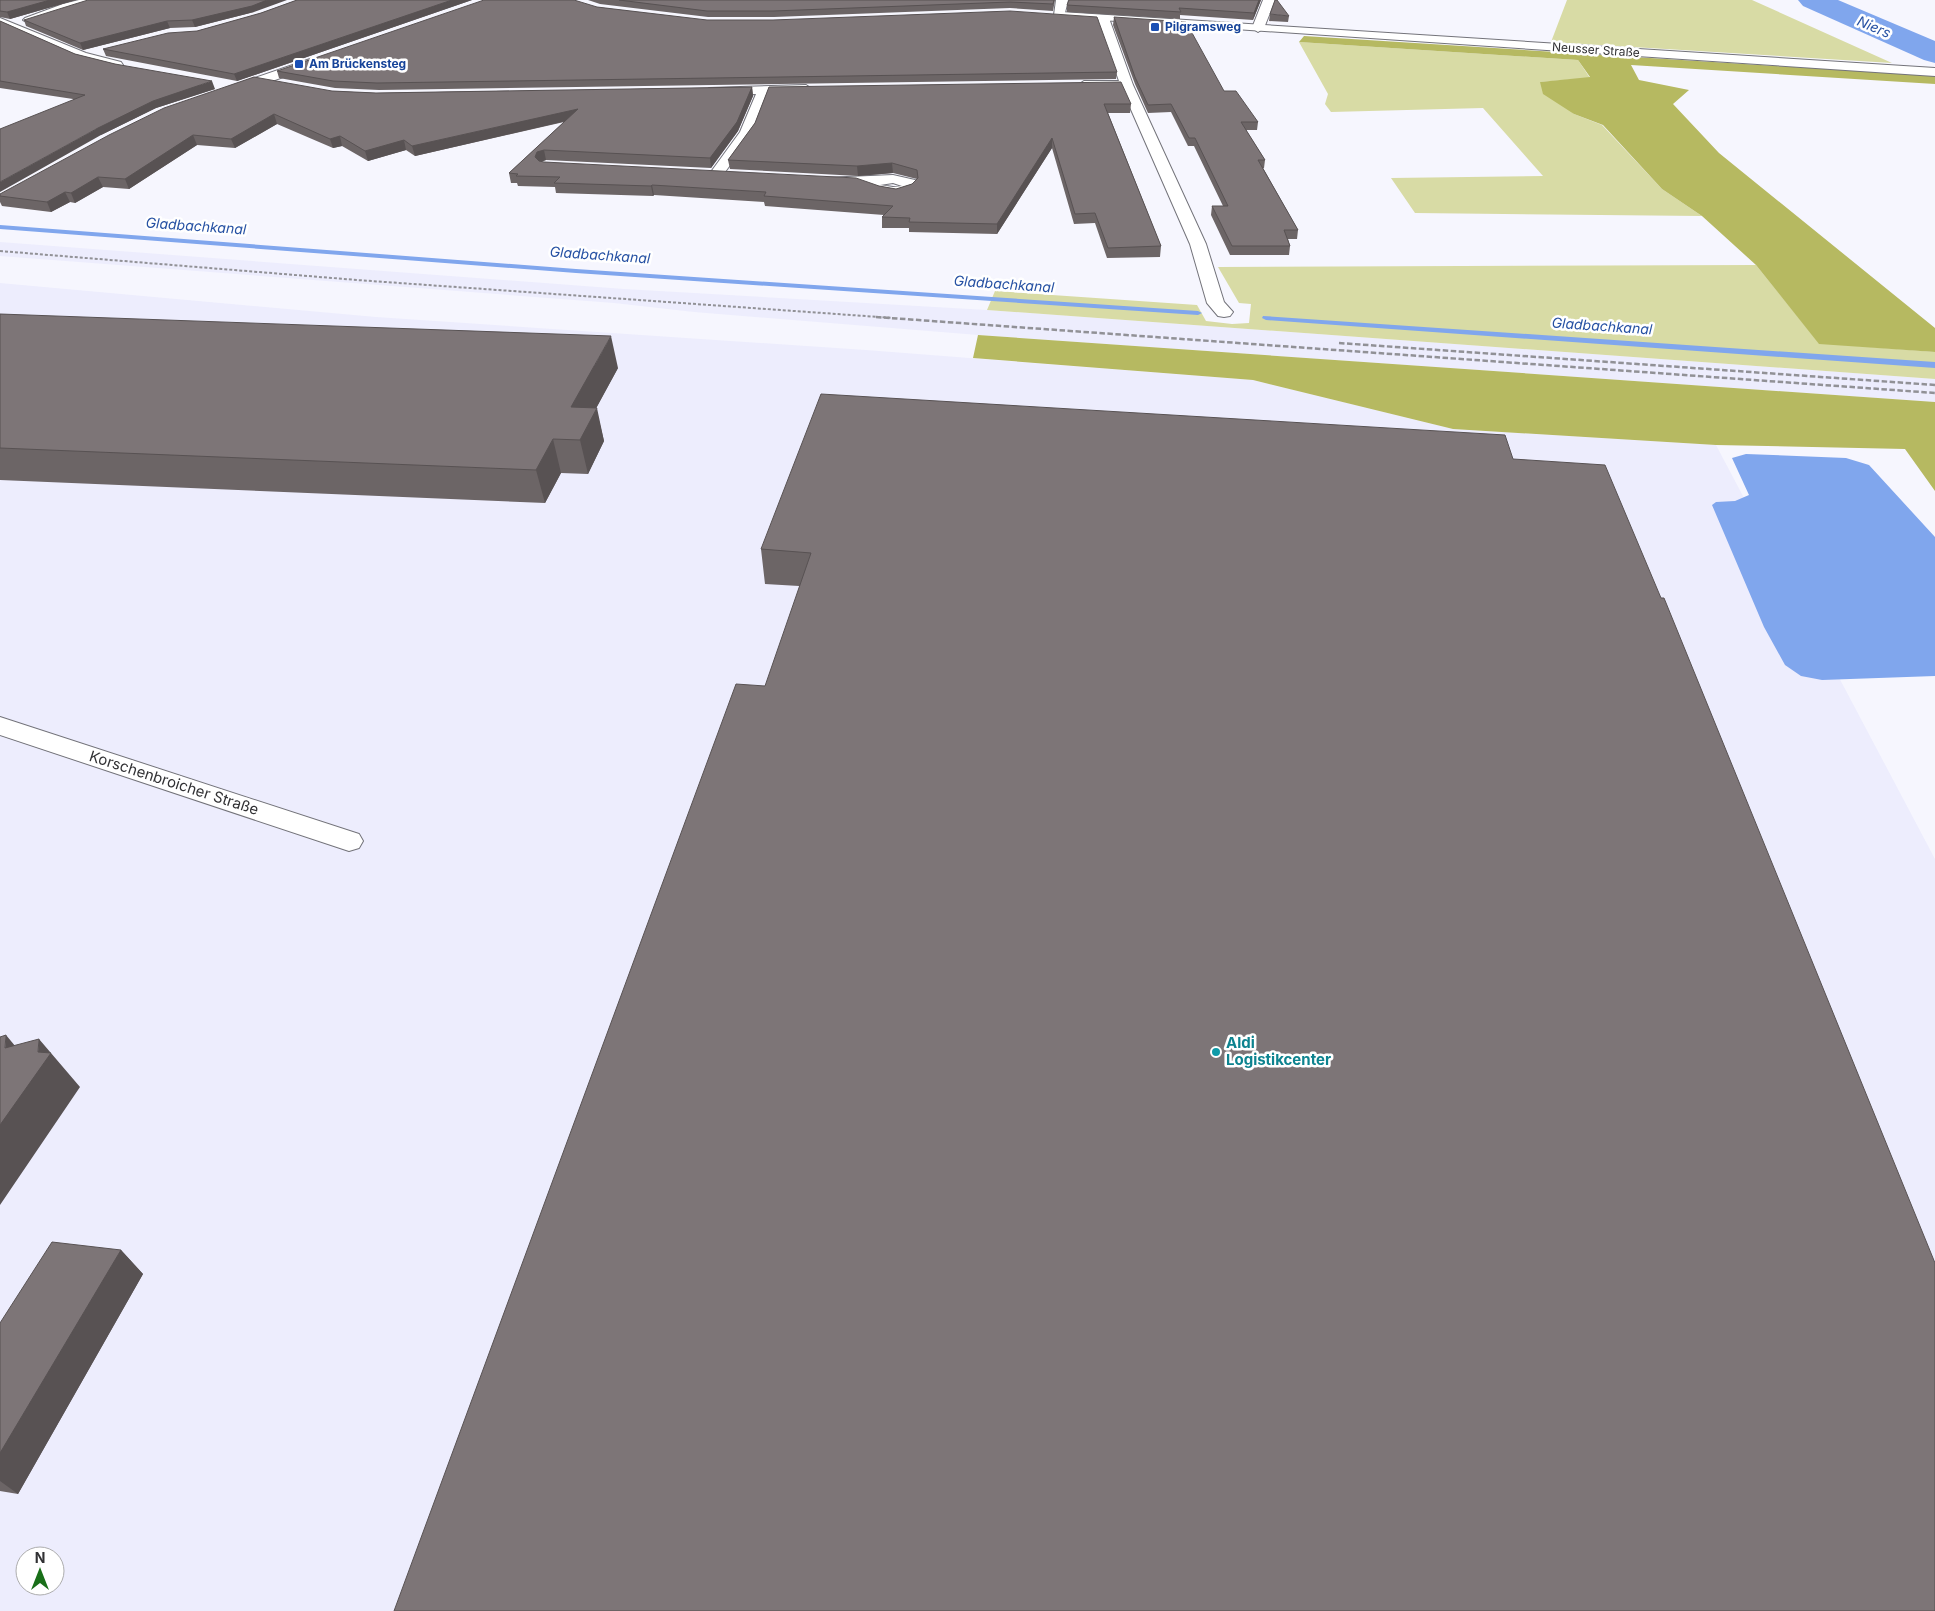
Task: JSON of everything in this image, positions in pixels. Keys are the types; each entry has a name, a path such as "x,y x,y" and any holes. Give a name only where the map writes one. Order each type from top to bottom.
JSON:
{"street":[{"path":"4,23 30,20 67,6 95,0"},
{"name":"Neusser Straße","path":"1062,0 1056,15 1935,72"},
{"path":"1258,28 1269,0"},
{"path":"1106,18 1104,21 1127,85 1198,244 1216,303 1224,312"},
{"path":"4,23 82,56 128,67"},
{"path":"82,56 108,49"},
{"path":"219,90 242,87 324,58"},
{"path":"259,81 288,86"},
{"path":"1072,85 1127,85"},
{"path":"698,91 824,89"},
{"path":"715,176 747,132 764,90"},
{"path":"696,175 734,176"},
{"path":"810,180 858,182"},
{"name":"Korschenbroicher Straße","path":"0,726 349,841"}],"shaded area":[{"path":"0,242 624,289 987,310 1935,379 1935,402 978,335 694,312 614,303 0,256"},
{"path":"0,283 376,317 866,350 1253,380 1453,429 1716,445 1935,859 1935,1611 0,1611"}],"green space":[{"path":"1567,0 1752,0 1892,63 1551,42"},
{"path":"1304,36 1935,76 1935,84 1631,65 1639,80 1689,90 1673,104 1719,153 1935,328 1935,352 1819,344 1756,265 1702,216 1662,189 1603,125 1574,114 1543,94 1540,82 1590,77 1578,60 1299,42"},
{"path":"1299,42 1578,60 1590,78 1540,82 1574,114 1602,125 1662,189 1702,216 1415,213 1391,178 1543,176 1483,108 1331,112 1325,104 1328,94"},
{"path":"1756,265 1819,343 1935,352 1935,379 987,310 995,291 1197,305 1206,321 1232,324 1249,323 1251,304 1239,303 1218,267"},
{"path":"978,335 1935,402 1935,491 1905,449 1716,445 1453,429 1253,380 973,358"}],"water":[{"path":"1746,454 1846,458 1869,465 1935,537 1935,676 1822,680 1801,676 1785,665 1764,627 1712,505 1716,502 1735,501 1749,495 1732,458"}],"building":[{"path":"0,0 50,0 7,12 0,11"},
{"path":"88,0 267,0 252,6 192,20 167,21 80,43 24,20"},
{"path":"297,0 452,0 234,74 103,49 168,33 197,31 261,13"},
{"path":"484,0 574,0 597,7 707,20 773,20 1010,11 1097,17 1117,72 377,83 333,81 277,71"},
{"path":"619,0 1054,0 1053,4 1010,2 773,11 707,11"},
{"path":"1069,0 1259,0 1254,13 1179,8 1181,12 1067,5"},
{"path":"1275,0 1277,0 1289,16 1270,14"},
{"path":"1114,17 1186,22 1224,91 1236,91 1258,122 1241,122 1265,160 1258,160 1298,230 1284,230 1290,246 1232,246 1212,206 1228,206 1195,138 1189,138 1171,104 1148,105 1135,77"},
{"path":"0,21 75,54 115,64 212,81 153,101 98,128 0,182 0,129 85,95 0,81"},
{"path":"254,77 332,91 376,93 752,87 737,122 710,158 544,150 537,152 535,157 539,161 544,162 856,178 879,186 896,189 912,184 918,178 917,170 892,163 857,166 728,160 755,123 769,87 1121,82 1131,104 1104,104 1161,246 1108,248 1095,213 1075,214 1052,138 997,224 909,222 910,218 882,217 893,206 764,196 766,192 652,185 554,183 560,177 516,176 518,174 509,173 578,109 412,146 404,140 365,151 340,136 330,139 274,114 231,139 193,135 125,179 98,177 71,193 65,192 47,202 0,196 0,194 109,135 164,108"},
{"path":"0,314 611,336 571,407 597,408 580,440 553,439 536,470 0,448"},
{"name":"Aldi Logistikcenter","path":"821,394 1505,435 1513,459 1605,465 1661,598 1664,598 1935,1263 1935,1611 394,1611 736,684 765,686 811,553 761,549"},
{"path":"6,1035 5,1048 39,1039 38,1052 51,1053 0,1125 0,1037"},
{"path":"52,1242 121,1250 0,1453 0,1323"}],"waterway":[{"name":"Niers","path":"1813,0 1935,53"},
{"name":"Gladbachkanal","path":"0,227 576,271 1198,313"},
{"name":"Gladbachkanal","path":"1266,318 1935,365"}],"railway":[{"path":"0,251 357,280 893,318"},
{"path":"876,317 1935,393"},
{"path":"1339,343 1935,385"}],"place":[{"name":"Pilgramsweg","path":"1155,27"},
{"name":"Am Brückensteg","path":"299,64"},
{"name":"Aldi Logistikcenter","path":"1216,1052"}]}
